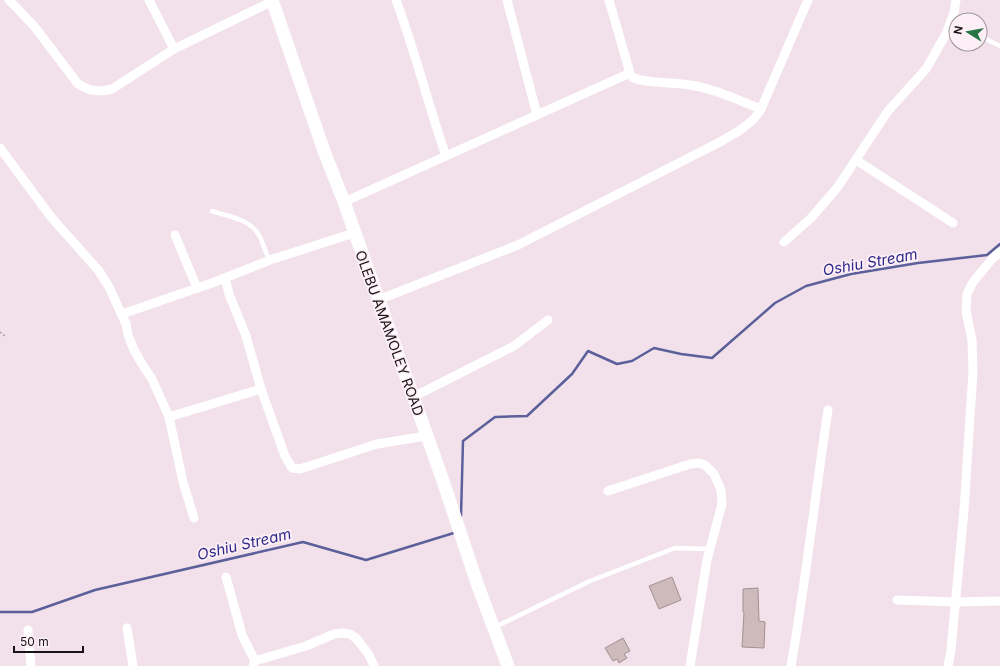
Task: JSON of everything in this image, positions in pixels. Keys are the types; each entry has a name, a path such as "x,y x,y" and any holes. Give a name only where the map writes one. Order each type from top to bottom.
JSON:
{"street":[{"path":"9,0 34,26 78,84 90,90 102,91 112,89 174,49 273,1"},
{"path":"149,0 174,49"},
{"path":"396,0 407,30 430,110 446,156"},
{"path":"507,0 537,115"},
{"path":"609,0 630,73 634,79 691,85 720,93 761,108"},
{"path":"378,300 518,245 718,143 739,130 754,119 761,108 808,0"},
{"path":"954,12 956,0"},
{"name":"OLEBU AMAMOLEY ROAD","path":"273,1 324,151 344,202 508,666"},
{"path":"784,242 811,218 837,188 888,110 926,69 948,31"},
{"path":"344,202 630,73"},
{"path":"0,148 51,217 99,271 109,287 122,314 134,350 152,379 169,417 183,482 194,518"},
{"path":"856,160 953,222"},
{"path":"122,314 198,288 270,260 354,233"},
{"path":"175,235 198,288"},
{"path":"948,666 956,602 964,510 973,371 972,340 966,311 967,294 974,282 992,259 1000,252"},
{"path":"225,278 229,294 246,336 261,389 286,456 292,468 300,469 377,444 426,436"},
{"path":"413,397 514,346 548,320"},
{"path":"169,417 261,389"},
{"path":"791,666 828,410"},
{"path":"608,492 690,464 699,463 704,465 714,474 721,490 722,504 702,586 690,666"},
{"path":"226,577 242,635 254,664 306,646 334,634 342,633 350,634 357,639 369,655 374,666"},
{"path":"896,600 956,602 1000,601"},
{"path":"127,628 133,666"},
{"path":"28,630 31,666"}],"lane":[{"path":"988,40 1000,46"},
{"path":"212,211 250,224 260,236 266,255 270,260"},
{"path":"494,628 590,581 675,548 710,549"}],"path":[{"path":"0,332 6,337"}],"building":[{"path":"672,577 681,600 659,609 649,586"},
{"path":"758,588 759,621 765,622 764,648 742,647 744,612 743,589"},
{"path":"623,638 630,651 624,654 627,658 619,663 617,659 613,661 605,648"}],"waterway":[{"name":"Oshiu Stream","path":"461,516 463,441 495,417 527,416 572,374 588,351 617,364 632,361 654,348 681,354 712,358 775,303 806,286 851,274 918,263 987,255 1000,244"},
{"name":"Oshiu Stream","path":"0,612 32,612 95,590 303,542 366,560 457,532"}]}
